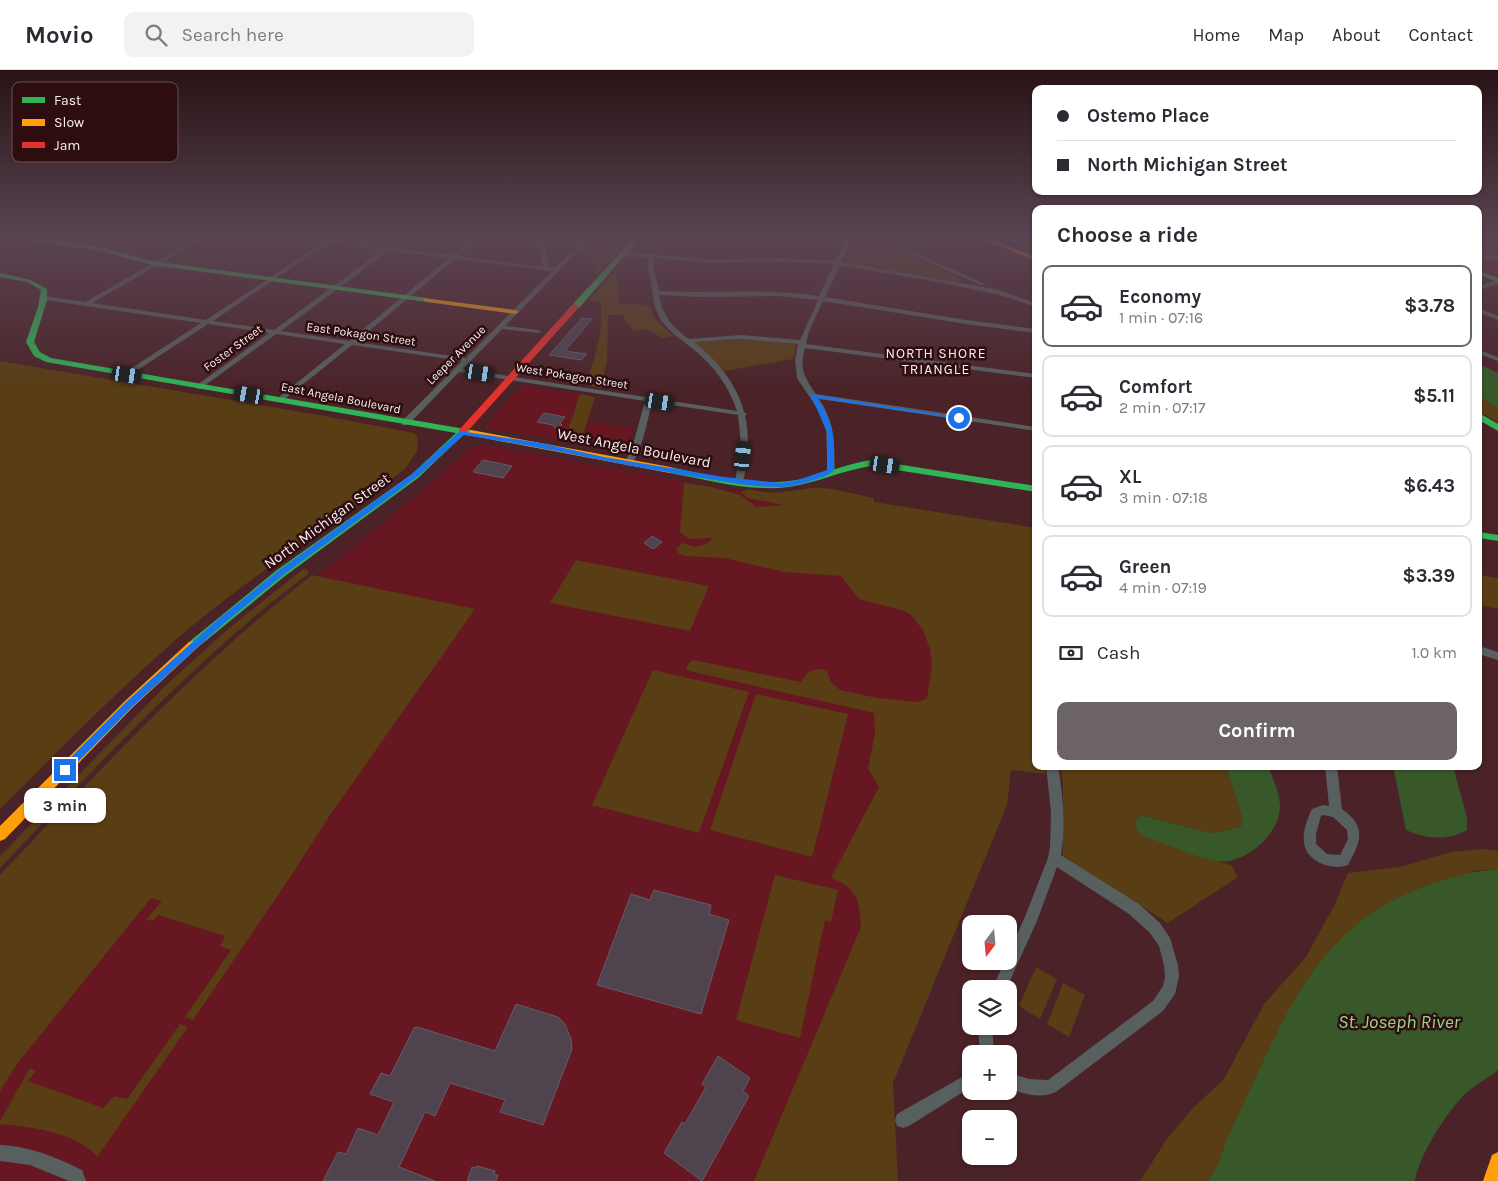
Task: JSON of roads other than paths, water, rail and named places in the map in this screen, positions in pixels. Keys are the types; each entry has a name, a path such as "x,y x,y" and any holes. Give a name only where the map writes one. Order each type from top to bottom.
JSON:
{"main road":[{"path":"44,291 45,298"},
{"path":"362,291 515,312"},
{"name":"North Michigan Street","path":"0,835 129,704 207,633 281,573 415,476 463,433 590,291"},
{"name":"East Angela Boulevard","path":"45,298 30,339 34,351 44,358 58,363 200,386 463,433"},
{"path":"1482,418 1498,428"},
{"name":"West Angela Boulevard","path":"463,433 541,445 628,464 739,482 781,485 800,482 857,464 877,464 1032,488"},
{"path":"1482,535 1498,538"},
{"path":"1492,1181 1498,1161"}],"street":[{"path":"86,304 109,291"},
{"path":"127,375 253,291"},
{"name":"Foster Street","path":"200,386 330,291"},
{"path":"281,400 413,291"},
{"name":"Leeper Avenue","path":"405,423 536,291"},
{"path":"655,291 662,316 670,327 721,371 736,396 742,414 745,438 739,482"},
{"path":"824,291 801,343 798,360 801,378 822,411 830,431 830,471"},
{"path":"987,291 999,293"},
{"path":"994,291 1032,304"},
{"path":"656,294 778,294 821,298 966,322 1032,330"},
{"name":"East Pokagon Street","path":"45,298 467,360"},
{"path":"1482,311 1498,318"},
{"path":"500,327 538,332"},
{"path":"686,341 756,337 1032,375"},
{"path":"1482,353 1498,359"},
{"name":"West Pokagon Street","path":"457,370 742,414"},
{"path":"812,396 1032,428"},
{"path":"628,464 636,448 649,400"},
{"path":"1482,651 1498,656"},
{"path":"1002,980 1030,921 1054,858 1058,810 1053,770"},
{"path":"1331,770 1336,812"},
{"path":"1323,810 1336,812 1349,820 1355,830 1355,841 1344,861 1336,862 1318,854 1309,840 1316,813 1323,810"},
{"path":"1017,1084 1035,1089 1051,1087 1158,1006 1170,989 1171,965 1164,943 1155,928 1134,908 1054,858"},
{"path":"903,1120 962,1085"},
{"path":"0,1153 43,1161 76,1176 78,1181"}],"water":[{"path":"1482,365 1498,373 1498,408 1482,399"},
{"path":"1227,770 1270,770 1280,802 1278,817 1274,828 1267,837 1249,853 1238,858 1216,861 1189,853 1143,836 1137,830 1135,822 1139,817 1143,816 1212,833 1241,827 1242,816"},
{"path":"1394,770 1454,770 1467,818 1467,830 1452,836 1436,838 1406,830"},
{"name":"St. Joseph River","path":"1498,869 1498,1070 1466,1093 1451,1111 1428,1147 1417,1171 1415,1181 1207,1181 1217,1166 1260,1067 1294,1001 1314,971 1336,944 1363,920 1394,900 1432,884 1472,873"}],"district":[{"name":"NORTH SHORE TRIANGLE","path":"936,362"}]}
